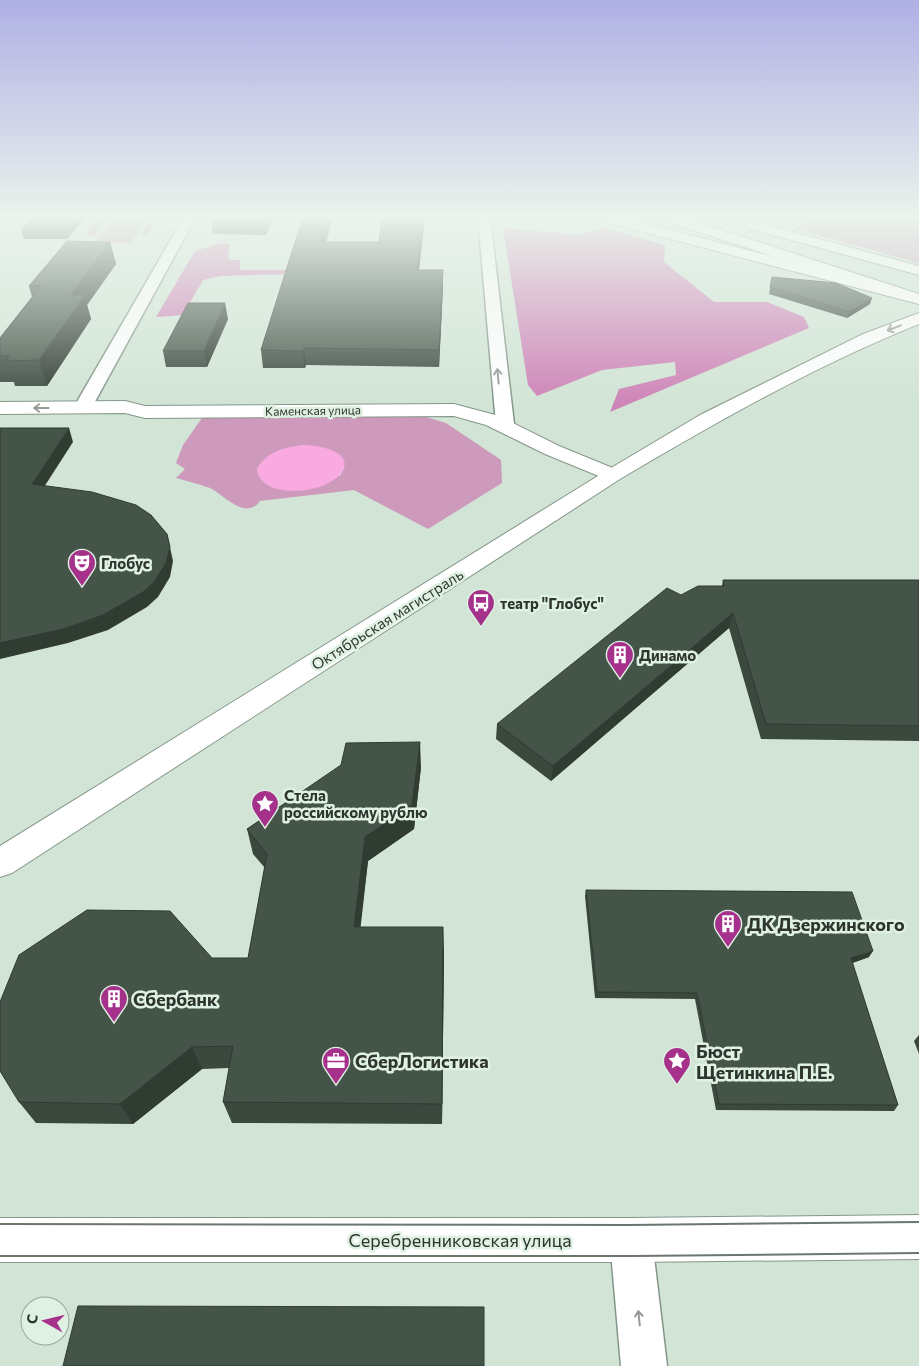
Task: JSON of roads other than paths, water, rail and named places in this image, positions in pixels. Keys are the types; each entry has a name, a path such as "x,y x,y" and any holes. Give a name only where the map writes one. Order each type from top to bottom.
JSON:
{"main road":[{"path":"849,281 919,299"},
{"path":"863,281 919,299"},
{"name":"Октябрьская магистраль","path":"0,863 613,475 707,419 779,384 872,346 919,318"},
{"name":"Каменская улица","path":"0,408 125,407 145,412 435,409 473,412 505,424 551,450 613,475"},
{"name":"Серебренниковская улица","path":"0,1240 631,1240 919,1237"}],"street":[{"path":"83,407 154,281"},
{"path":"490,281 505,424"},
{"path":"631,1240 644,1366"}],"tram line":[{"path":"0,1224 629,1225 919,1222"},
{"path":"0,1256 633,1256 919,1253"}],"place":[{"name":"Глобус","path":"82,587"},
{"name":"театр \"Глобус\"","path":"481,627"},
{"name":"Динамо","path":"620,679"},
{"name":"Стела российскому рублю","path":"265,828"},
{"name":"ДК Дзержинского","path":"728,948"},
{"name":"Сбербанк","path":"114,1023"},
{"name":"СберЛогистика","path":"336,1085"},
{"name":"Бюст Щетинкина П.Е.","path":"677,1085"}]}
